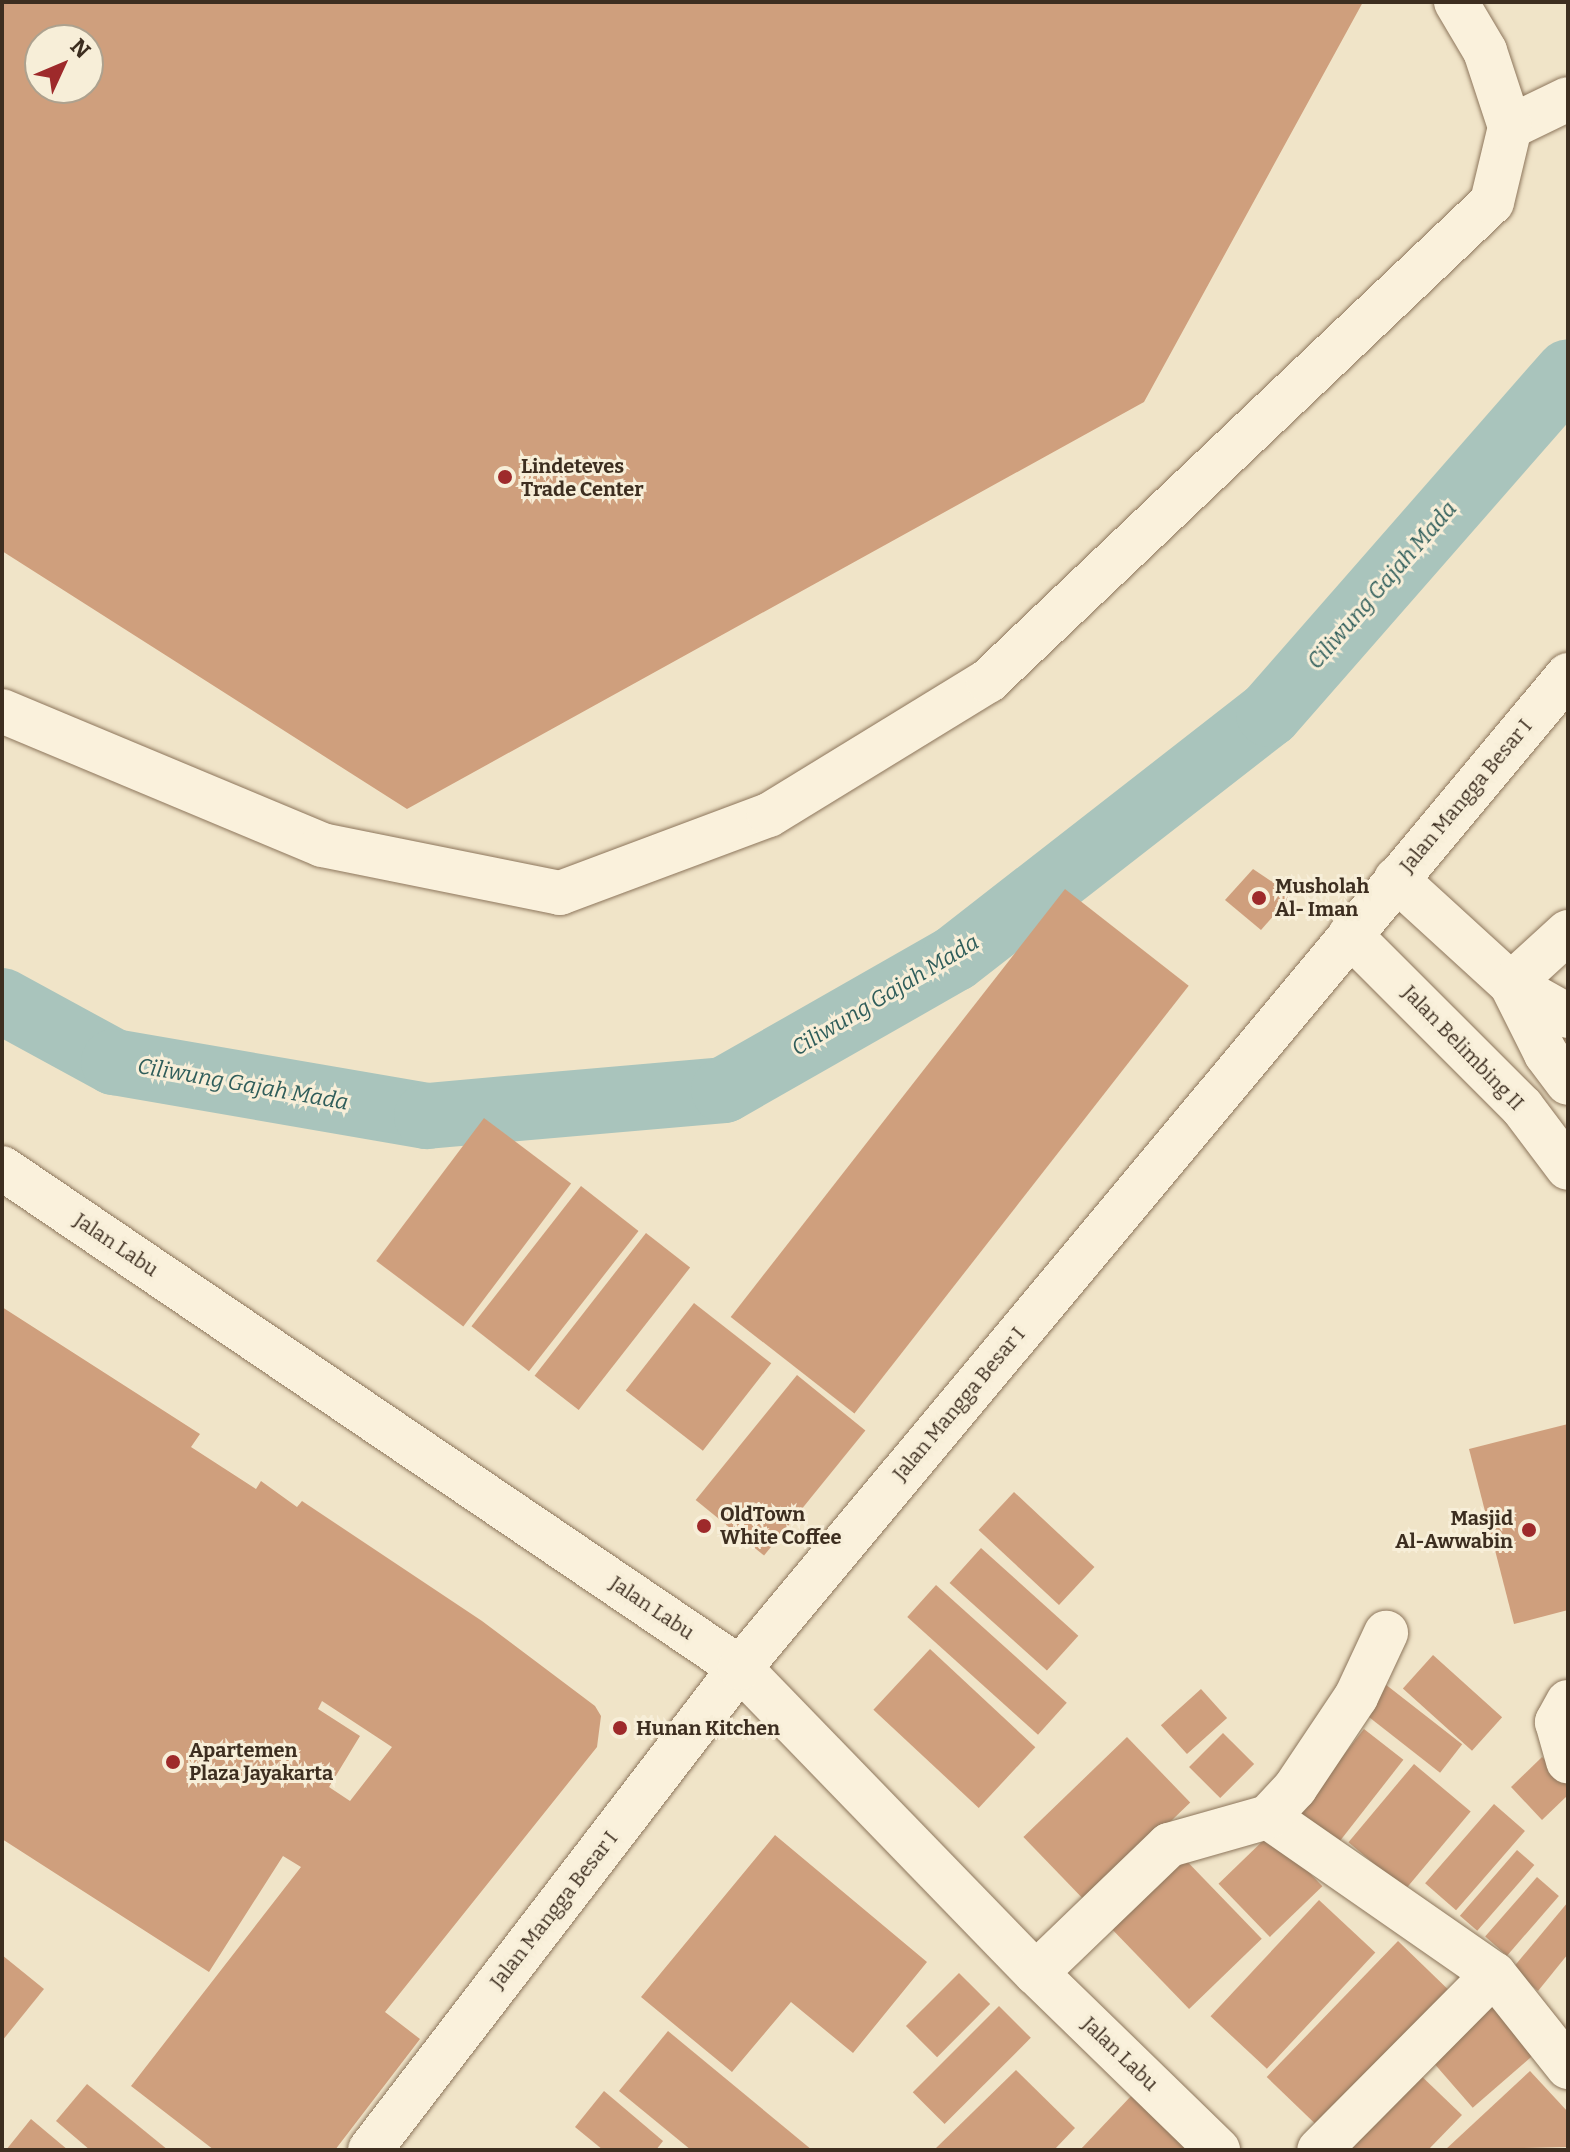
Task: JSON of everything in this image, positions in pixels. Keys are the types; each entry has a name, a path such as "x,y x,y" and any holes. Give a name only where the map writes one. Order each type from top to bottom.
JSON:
{"street":[{"path":"2,711 322,845 560,893 769,815 988,681 1492,202 1510,127 1485,51 1456,2"},
{"path":"1510,127 1568,99"},
{"name":"Jalan Mangga Besar I","path":"370,2150 740,1668 1568,675"},
{"path":"1396,879 1511,984 1568,1016"},
{"path":"1511,984 1568,932"},
{"name":"Jalan Belimbing II","path":"1350,935 1522,1107 1568,1168"},
{"path":"1511,984 1546,1054 1568,1083"},
{"name":"Jalan Labu","path":"2,1168 740,1668 1036,1973 1218,2150"},
{"path":"1036,1973 1169,1845 1268,1817 1295,1788 1356,1697 1386,1633"},
{"path":"1568,1702 1557,1722 1568,1761"},
{"path":"1268,1817 1494,1974 1568,2067"},
{"path":"1319,2150 1494,1974"}],"building":[{"name":"Lindeteves Trade Center","path":"2,2 1363,2 1144,402 407,809 2,551"},
{"name":"Musholah Al- Iman","path":"1253,869 1292,895 1261,930 1225,900"},
{"path":"1065,889 1189,986 854,1414 731,1317"},
{"path":"484,1118 571,1184 463,1327 376,1261"},
{"path":"581,1186 639,1231 529,1371 471,1326"},
{"path":"646,1233 690,1267 579,1410 535,1376"},
{"path":"694,1303 771,1363 703,1451 626,1390"},
{"path":"2,1307 200,1434 191,1447 256,1489 261,1481 297,1507 302,1501 482,1621 595,1706 601,1716 597,1747 385,2012 420,2039 335,2150 214,2150 131,2086 301,1867 283,1856 209,1972 2,1839","holes":["322,1701 392,1747 350,1801 329,1787 360,1736 318,1709"]},
{"path":"797,1375 865,1430 764,1556 696,1500"},
{"name":"Masjid Al-Awwabin","path":"1568,1424 1568,1610 1514,1624 1469,1449"},
{"path":"1014,1492 1094,1567 1059,1605 979,1530"},
{"path":"981,1548 1078,1636 1047,1671 950,1583"},
{"path":"936,1585 1067,1703 1038,1735 907,1617"},
{"path":"930,1649 1035,1747 979,1808 873,1710"},
{"path":"1433,1655 1502,1717 1472,1751 1403,1688"},
{"path":"1385,1684 1462,1744 1440,1773 1363,1712"},
{"path":"1201,1689 1227,1718 1187,1754 1161,1725"},
{"path":"1364,1729 1403,1760 1334,1848 1295,1817"},
{"path":"1223,1733 1254,1764 1220,1798 1189,1767"},
{"path":"1127,1737 1190,1802 1087,1902 1023,1837"},
{"path":"1542,1757 1568,1783 1568,1795 1542,1820 1511,1787"},
{"path":"1414,1764 1471,1812 1405,1890 1348,1842"},
{"path":"1494,1804 1525,1831 1456,1910 1425,1883"},
{"path":"1271,1833 1322,1886 1270,1937 1218,1884"},
{"path":"775,1835 927,1962 853,2053 791,2002 732,2072 641,1997"},
{"path":"1517,1850 1534,1865 1477,1931 1460,1916"},
{"path":"1177,1851 1262,1939 1189,2009 1104,1921"},
{"path":"1537,1877 1559,1896 1507,1956 1485,1937"},
{"path":"1319,1900 1375,1953 1267,2069 1211,2016"},
{"path":"1568,1902 1568,1954 1538,1991 1512,1969"},
{"path":"1398,1941 1458,1999 1326,2135 1267,2077"},
{"path":"2,1955 44,1989 2,2041"},
{"path":"959,1973 990,2004 937,2057 906,2026"},
{"path":"1493,2000 1538,2051 1473,2108 1428,2056"},
{"path":"999,2006 1031,2038 945,2124 913,2092"},
{"path":"668,2031 812,2150 691,2150 619,2091"},
{"path":"1414,2069 1462,2115 1428,2150 1336,2150"},
{"path":"1016,2070 1075,2128 1054,2150 934,2150"},
{"path":"1530,2071 1568,2112 1568,2147 1445,2150"},
{"path":"87,2084 168,2150 90,2150 56,2121"},
{"path":"604,2091 663,2141 656,2150 603,2150 575,2127"},
{"path":"1132,2095 1190,2150 1080,2150"},
{"path":"31,2119 68,2150 6,2150"}],"waterway":[{"name":"Ciliwung Gajah Mada","path":"2,1001 114,1062 427,1116 724,1090 954,959 1269,714 1568,373"}],"place":[{"name":"Lindeteves Trade Center","path":"505,477"},
{"name":"Musholah Al- Iman","path":"1259,898"},
{"name":"OldTown White Coffee","path":"704,1526"},
{"name":"Masjid Al-Awwabin","path":"1529,1530"},
{"name":"Hunan Kitchen","path":"620,1728"},
{"name":"Apartemen Plaza Jayakarta","path":"173,1762"}]}
